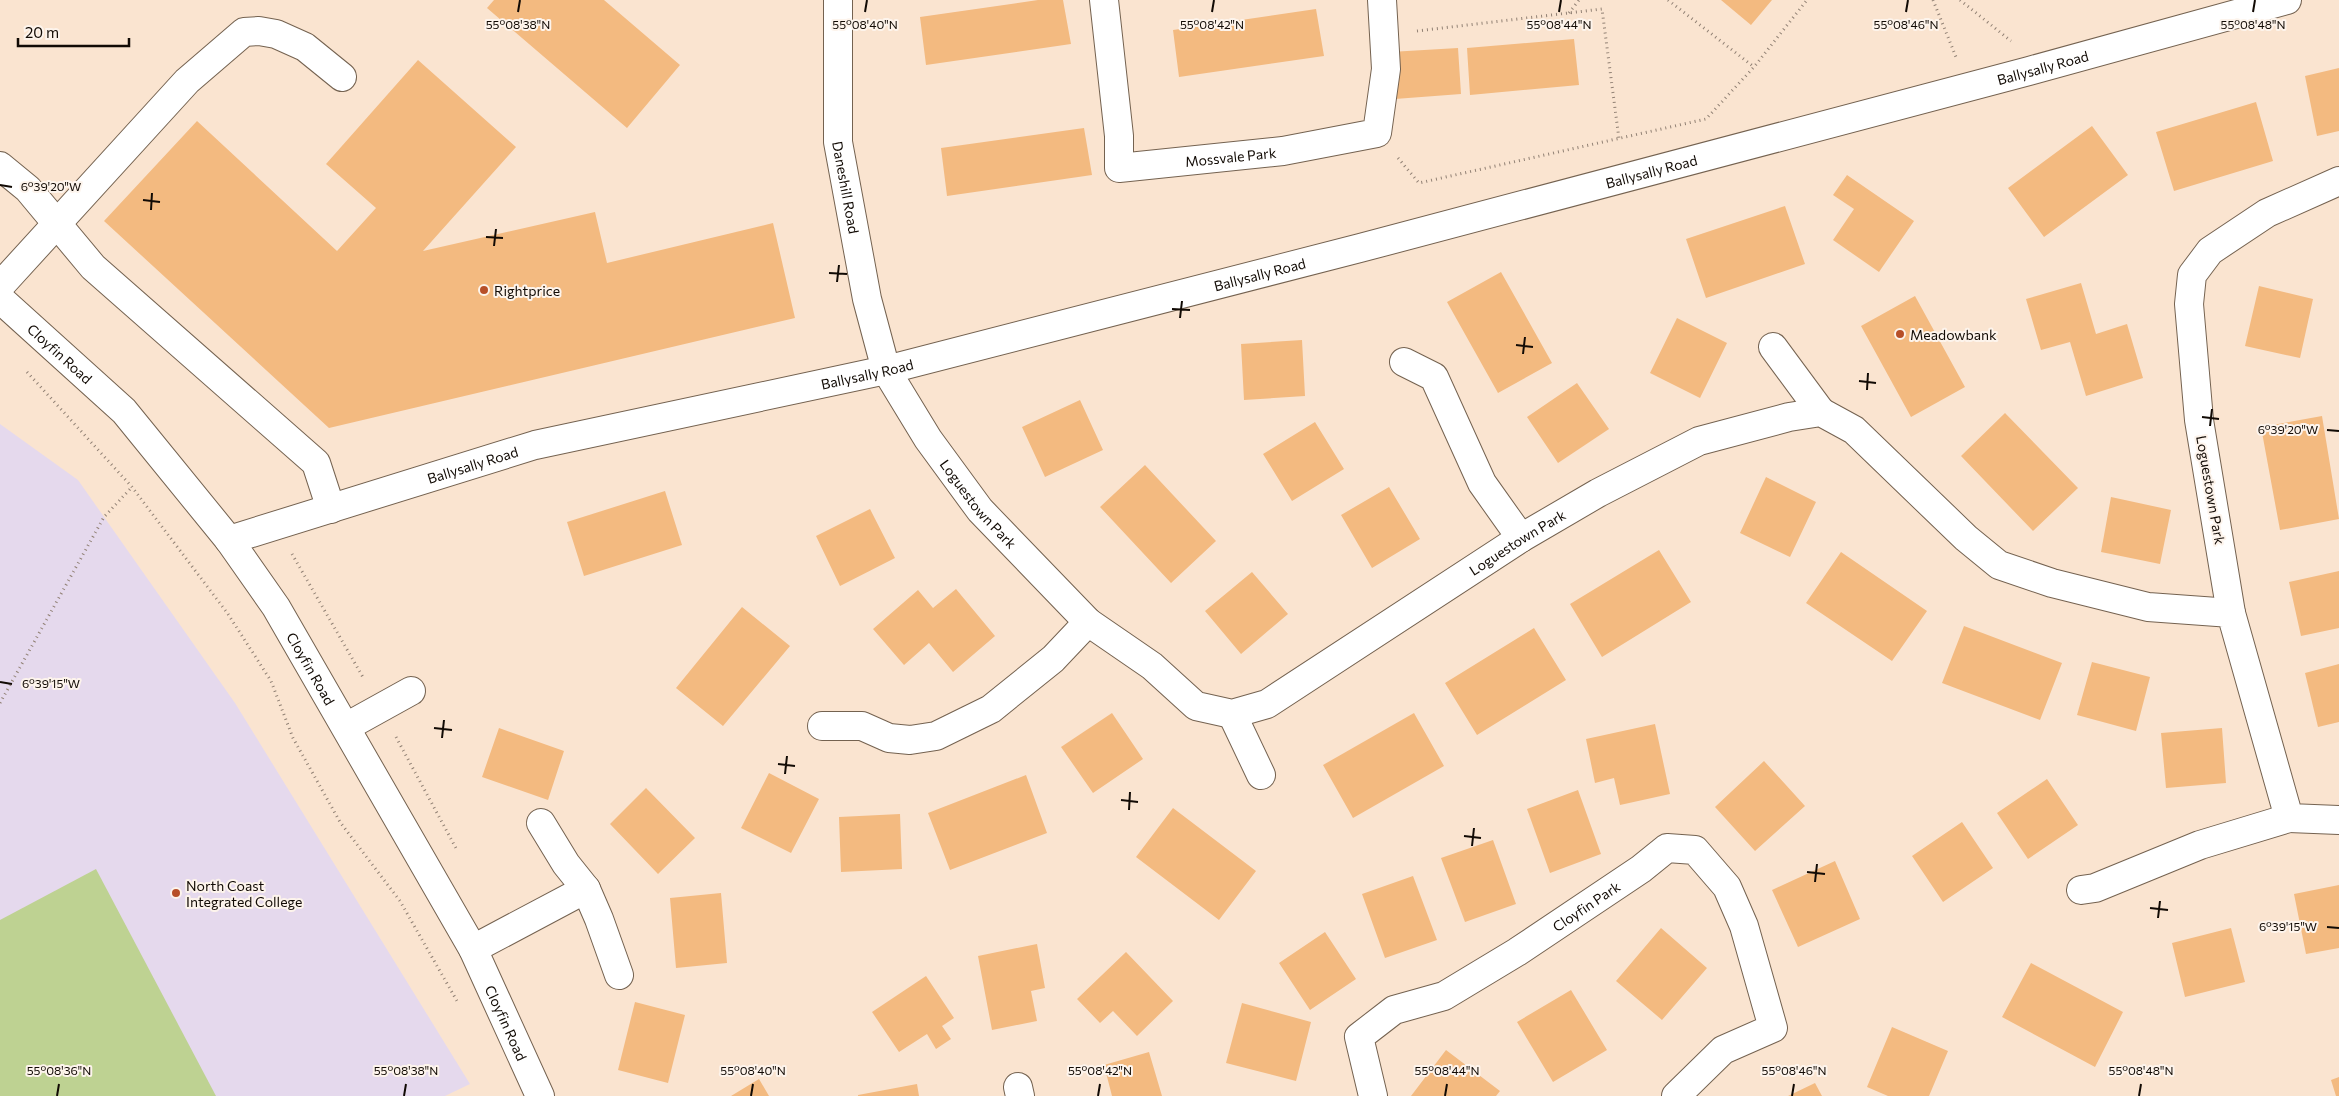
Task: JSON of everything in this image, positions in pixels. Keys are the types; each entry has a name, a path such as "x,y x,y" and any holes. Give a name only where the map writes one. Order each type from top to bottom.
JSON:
{"street":[{"name":"Daneshill Road","path":"838,0 838,142 867,299 886,370"},
{"name":"Mossvale Park","path":"1104,0 1119,136 1119,168 1283,151 1377,133"},
{"path":"1377,133 1386,69 1382,0"},
{"name":"Ballysally Road","path":"229,540 535,446 886,370 1360,248 2029,71 2287,0"},
{"path":"0,286 187,82 244,32 259,31 276,34 305,47 342,77"},
{"path":"0,166 28,189 93,267 316,463 331,509"},
{"name":"Loguestown Park","path":"2290,818 2231,613 2199,420 2189,304 2192,275 2210,251 2267,213 2339,182"},
{"name":"Cloyfin Road","path":"0,299 124,411 229,540 276,607 473,949 540,1096"},
{"path":"1773,347 1821,412 1854,430 1966,538 1999,565 2052,583 2148,607 2231,613"},
{"path":"1404,362 1434,377 1482,483 1521,538"},
{"name":"Loguestown Park","path":"886,370 928,440 980,510 1088,622 1152,666 1196,706 1232,714 1267,704 1521,538 1598,493 1699,441 1789,417 1821,412"},
{"path":"822,726 862,726 889,738 910,740 936,736 991,709 1053,659 1088,622"},
{"path":"346,727 411,691"},
{"path":"1232,714 1261,775"},
{"path":"2081,890 2095,888 2200,846 2290,818 2339,820"},
{"path":"541,823 566,864 586,889 619,975"},
{"name":"Cloyfin Park","path":"1373,1096 1359,1037 1394,1010 1444,996 1509,957 1641,869 1667,848 1694,850 1727,887 1744,926 1773,1028 1723,1050 1676,1096"},
{"path":"473,949 586,889"}],"path":[{"path":"1568,13 1579,0"},
{"path":"1668,0 1754,67"},
{"path":"1377,133 1419,183 1706,120 1754,67 1807,0"},
{"path":"1933,0 1968,86"},
{"path":"1960,0 2016,45 2029,71"},
{"path":"1384,35 1602,9 1619,139"},
{"path":"26,371 132,487 228,614 271,681 293,738 340,822 400,901 458,1002"},
{"path":"0,703 104,518 132,487"}],"shaded area":[{"name":"North Coast Integrated College","path":"0,424 78,480 235,703 470,1084 445,1096 0,1096"}],"green space":[{"path":"96,869 216,1096 0,1096 0,920"}],"building":[{"path":"494,0 604,0 680,65 627,128 487,8"},
{"path":"1038,0 1063,0 1071,44 926,65 920,17"},
{"path":"1721,0 1772,0 1751,25"},
{"path":"1316,9 1324,56 1179,77 1173,30"},
{"path":"1574,39 1579,85 1470,95 1467,48"},
{"path":"1458,48 1461,94 1395,99 1390,52"},
{"name":"Rightprice","path":"418,60 516,147 423,251 595,212 607,263 773,223 795,318 329,428 104,221 197,121 337,251 376,208 326,164"},
{"path":"2339,68 2339,131 2317,136 2305,76"},
{"path":"2256,102 2273,161 2174,191 2156,132"},
{"path":"2092,126 2128,175 2044,237 2008,188"},
{"path":"1084,128 1092,175 947,196 941,148"},
{"path":"1847,175 1914,221 1879,272 1833,240 1854,209 1833,195"},
{"path":"1785,206 1805,264 1706,298 1686,239"},
{"path":"1501,272 1552,363 1498,393 1447,302"},
{"path":"2081,283 2096,334 2127,324 2143,378 2086,396 2070,342 2041,350 2026,299"},
{"path":"2259,286 2313,299 2300,358 2245,346"},
{"path":"1915,296 1965,387 1911,417 1861,326"},
{"path":"1677,318 1727,343 1700,398 1650,373"},
{"path":"1302,340 1305,396 1244,400 1241,344"},
{"path":"1577,383 1609,429 1558,463 1527,417"},
{"path":"1080,400 1103,450 1045,477 1022,427"},
{"path":"2005,413 2078,488 2033,531 1961,456"},
{"path":"2322,416 2339,519 2280,530 2261,427"},
{"path":"1315,422 1344,469 1292,501 1263,454"},
{"path":"1145,465 1216,541 1171,583 1100,507"},
{"path":"1766,477 1816,502 1790,557 1740,533"},
{"path":"1389,487 1420,539 1372,568 1341,515"},
{"path":"665,491 682,545 584,576 567,522"},
{"path":"2111,497 2171,510 2160,564 2101,552"},
{"path":"870,509 895,558 840,586 816,536"},
{"path":"1659,550 1691,602 1602,657 1570,604"},
{"path":"1841,552 1927,611 1892,661 1806,603"},
{"path":"2339,571 2339,628 2301,636 2289,582"},
{"path":"1252,572 1288,614 1241,654 1205,611"},
{"path":"956,589 995,636 953,672 929,643 904,665 873,629 918,590 933,608"},
{"path":"742,607 790,646 723,726 676,688"},
{"path":"1964,626 2062,663 2040,720 1942,683"},
{"path":"1534,628 1566,680 1477,735 1445,683"},
{"path":"2092,662 2150,677 2136,731 2077,715"},
{"path":"2339,664 2339,722 2318,727 2305,673"},
{"path":"1112,713 1143,759 1093,793 1061,747"},
{"path":"1414,713 1444,766 1353,818 1323,765"},
{"path":"1655,724 1670,794 1620,805 1614,778 1595,783 1586,739"},
{"path":"499,728 564,751 548,800 482,777"},
{"path":"2222,728 2226,783 2166,788 2161,733"},
{"path":"1764,761 1805,806 1755,851 1715,807"},
{"path":"769,773 819,799 791,853 741,828"},
{"path":"1026,775 1047,833 950,870 928,813"},
{"path":"2047,779 2078,825 2028,859 1997,813"},
{"path":"646,788 695,838 658,874 610,824"},
{"path":"1578,790 1601,854 1550,873 1527,809"},
{"path":"1173,808 1256,871 1219,920 1136,857"},
{"path":"900,814 902,869 841,872 839,817"},
{"path":"1962,822 1993,868 1943,902 1912,856"},
{"path":"1493,840 1516,904 1465,922 1441,858"},
{"path":"1835,861 1860,919 1798,947 1772,890"},
{"path":"1413,876 1437,940 1385,958 1362,894"},
{"path":"2339,885 2339,948 2306,954 2294,894"},
{"path":"721,893 727,963 676,968 670,898"},
{"path":"1661,928 1707,968 1662,1020 1616,981"},
{"path":"2231,928 2245,982 2185,997 2172,943"},
{"path":"1325,932 1356,979 1310,1010 1279,963"},
{"path":"1037,944 1045,988 1031,991 1037,1021 992,1030 978,956"},
{"path":"1126,952 1173,1001 1137,1036 1113,1011 1100,1023 1077,999"},
{"path":"2031,963 2123,1012 2095,1067 2002,1017"},
{"path":"926,976 954,1018 942,1026 951,1039 936,1049 927,1034 899,1052 872,1012"},
{"path":"1571,990 1607,1050 1553,1082 1517,1022"},
{"path":"635,1002 685,1015 668,1083 618,1070"},
{"path":"1242,1003 1311,1022 1296,1081 1226,1063"},
{"path":"1892,1027 1948,1051 1929,1096 1888,1096 1867,1087"},
{"path":"1446,1050 1500,1091 1496,1096 1411,1096"},
{"path":"1149,1052 1162,1096 1112,1096 1104,1065"},
{"path":"2339,1077 2339,1096 2336,1096 2331,1080"},
{"path":"759,1079 769,1096 731,1096"},
{"path":"1815,1083 1822,1096 1788,1096"},
{"path":"917,1084 919,1096 858,1096 858,1095"}],"place":[{"name":"Rightprice","path":"484,290"},
{"name":"Meadowbank","path":"1900,334"},
{"name":"North Coast Integrated College","path":"176,893"}]}
